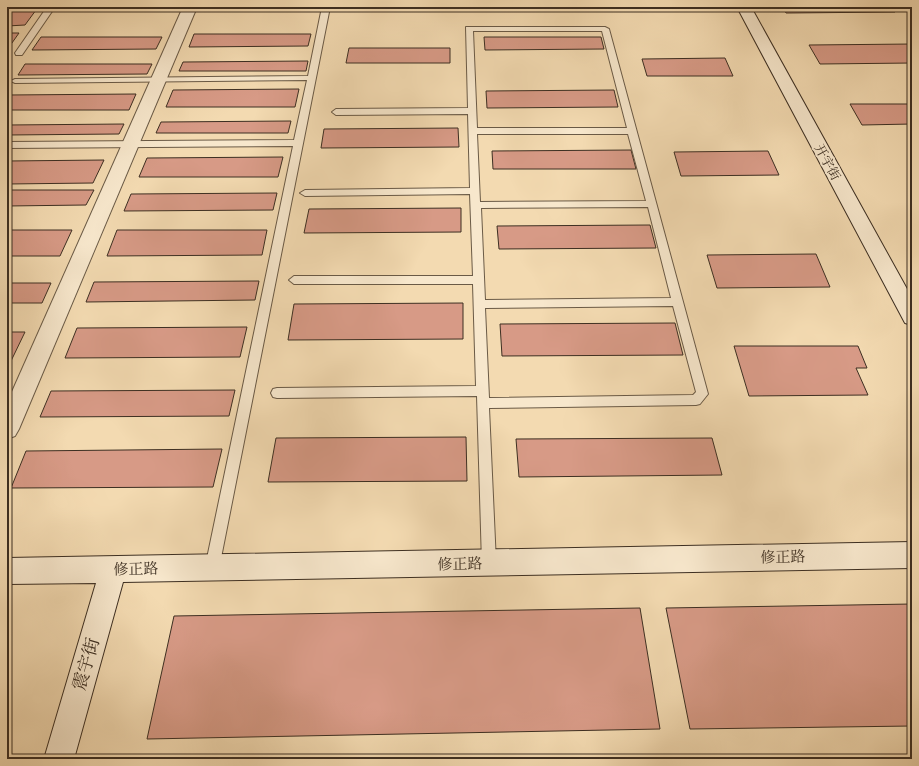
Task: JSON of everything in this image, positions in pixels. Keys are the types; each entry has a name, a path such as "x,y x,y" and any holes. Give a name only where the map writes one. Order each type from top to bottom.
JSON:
{"street":[{"path":"7,429 190,7"},
{"name":"开宇街","path":"744,7 912,317"},
{"name":"修正路","path":"7,571 912,555"},
{"name":"震宇街","path":"59,759 113,570"}],"lane":[{"path":"19,53 51,7"},
{"path":"212,568 326,7"},
{"path":"277,393 483,397 696,400 702,394 605,29 469,29 479,280 479,304 483,397 489,563"},
{"path":"15,81 311,78"},
{"path":"336,112 472,111"},
{"path":"473,131 632,131"},
{"path":"7,145 298,143"},
{"path":"305,192 475,191"},
{"path":"476,205 652,204"},
{"path":"294,280 479,280"},
{"path":"479,304 677,302"}],"building":[{"path":"64,7 174,7 174,9 63,9"},
{"path":"783,7 891,7 895,12 786,13"},
{"path":"36,10 25,25 7,26 7,11"},
{"path":"7,33 19,33 7,50"},
{"path":"194,34 311,34 308,46 189,47"},
{"path":"41,37 162,37 156,49 32,50"},
{"path":"484,37 601,37 604,49 485,50"},
{"path":"912,44 912,63 820,64 809,45"},
{"path":"349,48 450,48 450,63 346,63"},
{"path":"725,58 733,76 647,76 642,59"},
{"path":"308,61 306,71 179,71 183,62"},
{"path":"25,64 152,64 147,74 18,75"},
{"path":"299,89 295,107 166,107 173,90"},
{"path":"614,90 618,107 487,108 486,91"},
{"path":"136,94 129,110 7,110 7,95"},
{"path":"850,104 912,104 912,124 862,125"},
{"path":"291,121 288,133 156,133 161,122"},
{"path":"124,124 119,134 7,135 7,125"},
{"path":"458,128 459,147 321,148 324,129"},
{"path":"631,150 636,169 493,169 492,151"},
{"path":"768,151 779,175 681,176 674,152"},
{"path":"283,157 278,177 139,177 147,158"},
{"path":"104,160 93,183 7,184 7,161"},
{"path":"7,190 94,190 86,205 7,206"},
{"path":"277,193 273,210 124,211 131,194"},
{"path":"461,208 461,232 304,233 309,209"},
{"path":"650,225 656,248 499,249 497,226"},
{"path":"7,230 72,230 60,256 7,256"},
{"path":"117,230 267,230 262,255 107,256"},
{"path":"816,254 830,287 717,288 707,255"},
{"path":"259,281 255,300 86,302 94,282"},
{"path":"7,283 51,283 42,303 7,303"},
{"path":"463,303 463,339 288,340 294,304"},
{"path":"675,323 683,355 502,356 500,324"},
{"path":"247,327 240,357 65,358 77,328"},
{"path":"7,332 25,332 11,361 7,361"},
{"path":"734,346 858,346 867,368 856,368 868,395 749,396"},
{"path":"235,390 229,416 40,417 51,391"},
{"path":"466,437 467,481 268,482 276,438"},
{"path":"712,438 722,475 519,477 516,439"},
{"path":"222,449 213,487 11,488 26,451"},
{"path":"912,604 912,726 690,729 666,608"},
{"path":"640,608 660,729 147,739 174,616"}]}
